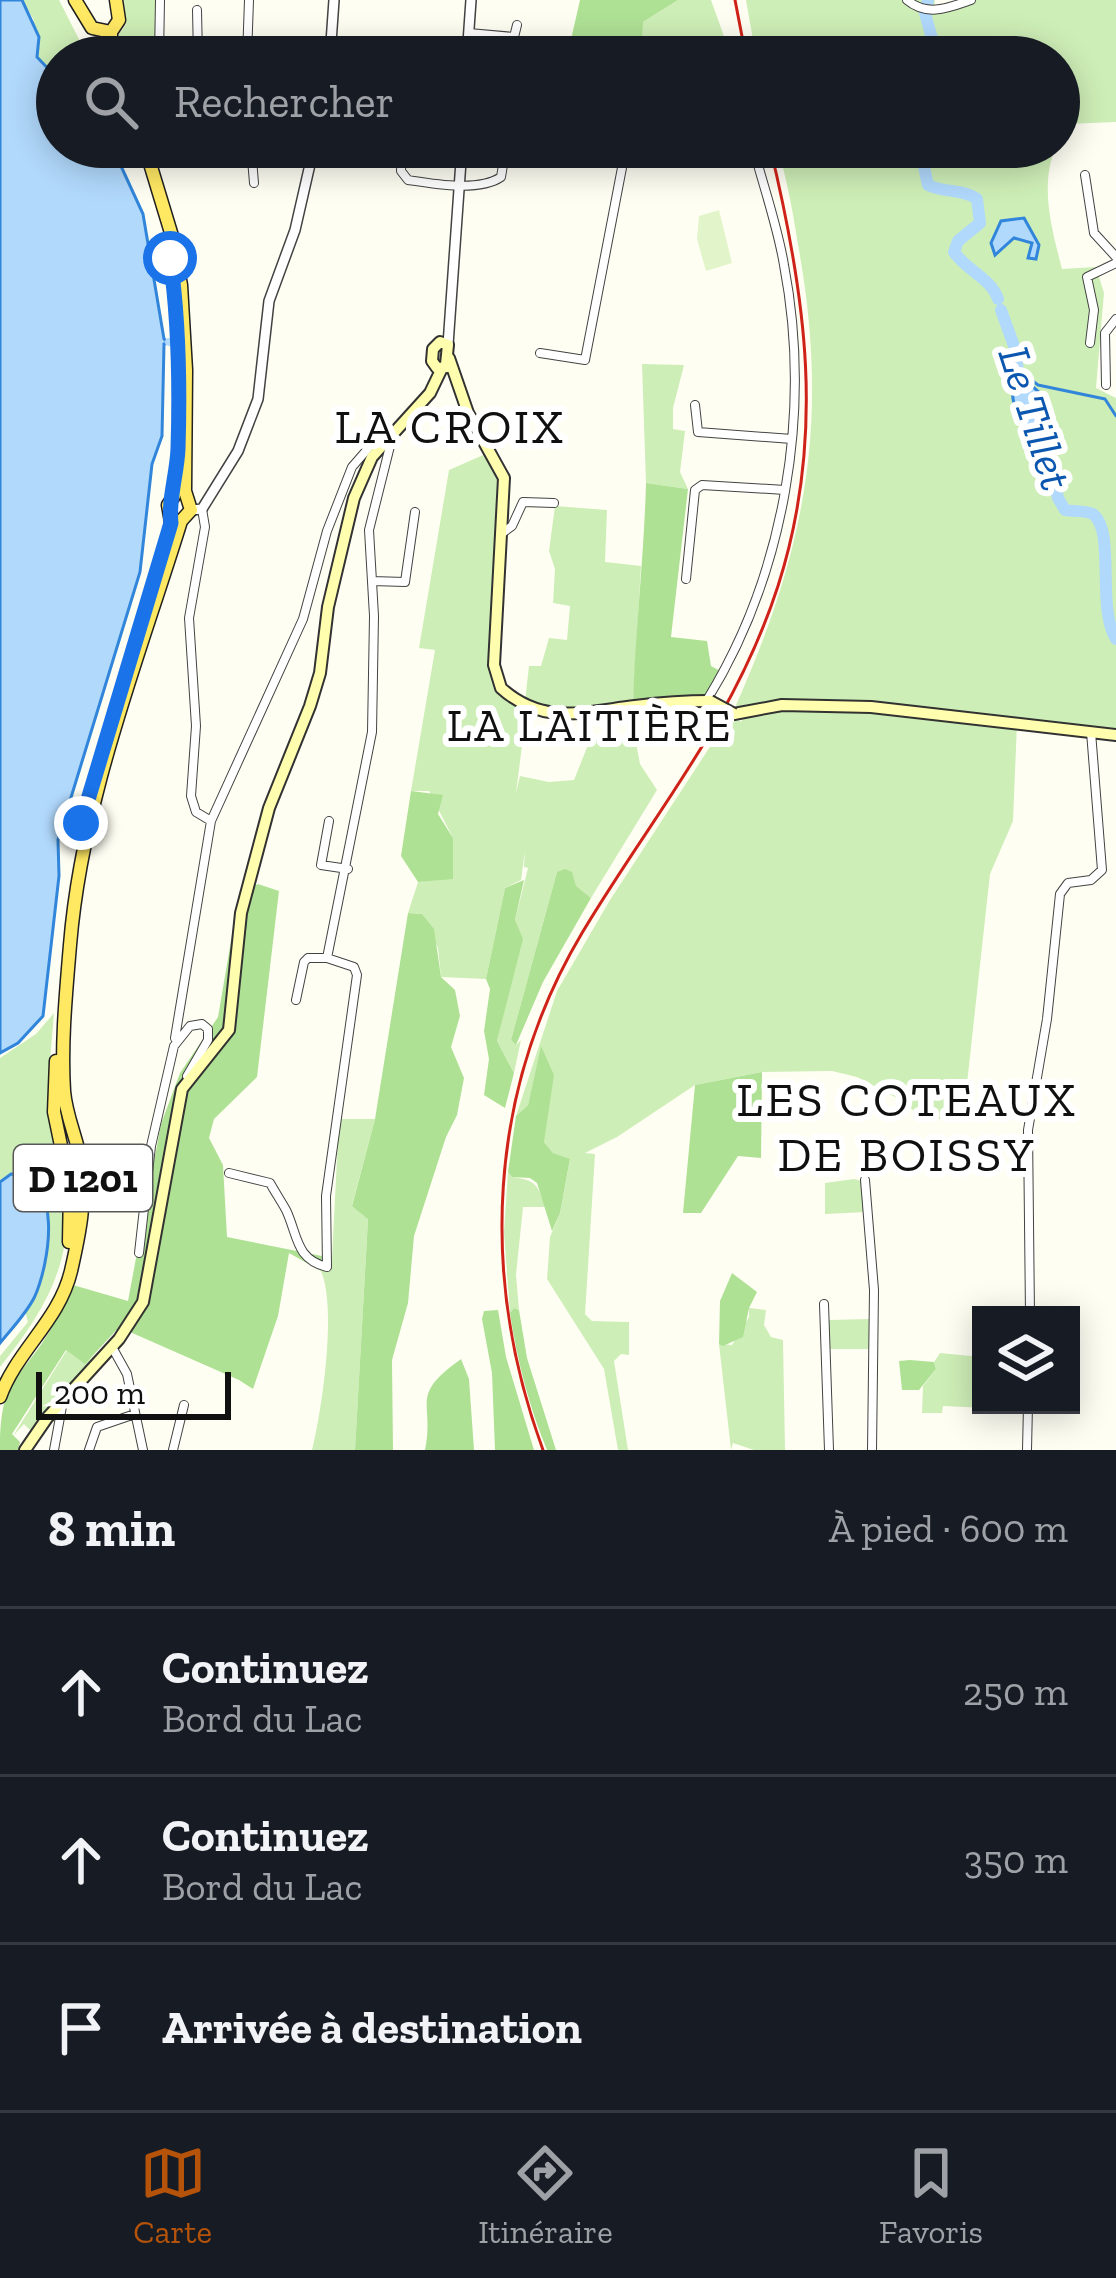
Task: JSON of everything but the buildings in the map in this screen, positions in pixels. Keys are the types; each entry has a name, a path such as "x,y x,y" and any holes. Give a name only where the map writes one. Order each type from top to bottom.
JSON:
{"main road":[{"path":"75,0 88,23 104,32"},
{"path":"104,32 119,23 116,0"},
{"path":"104,32 104,36"},
{"name":"D 1201","path":"0,1378 56,1299 70,1236 70,1189 54,1107 67,939 86,801 162,561 185,508 181,343 170,258 146,168"},
{"path":"26,1450 63,1400 133,1322 145,1297 184,1084 229,1030 241,913 269,808 320,673 328,607 354,498 372,457 432,387 445,359"},
{"path":"445,359 468,413 502,472 497,683 535,710 566,716 708,701 734,714 782,705 871,707 1116,735"},
{"name":"D 1201","path":"0,1397 14,1368 60,1305 80,1225 83,1180 64,1087 67,939"}],"street":[{"path":"159,36 160,0"},
{"path":"248,36 249,0"},
{"path":"331,36 334,0"},
{"path":"469,36 471,0"},
{"path":"907,0 917,8 934,10 970,0"},
{"path":"197,10 197,36"},
{"path":"514,36 517,25"},
{"path":"469,32 505,36"},
{"path":"252,168 254,183"},
{"path":"212,821 196,812 191,796 196,727 189,618 206,521 185,508 238,451 258,399 269,301 295,230 309,168"},
{"path":"401,168 408,180 461,184 496,181 504,168"},
{"path":"445,359 461,168"},
{"path":"540,352 585,360 622,168"},
{"path":"708,701 750,618 775,540 792,439 795,385 785,266 759,168"},
{"path":"1085,175 1094,233 1116,260 1087,278 1094,310 1090,343"},
{"path":"1106,386 1105,333 1116,319"},
{"path":"695,405 698,432 792,439"},
{"path":"327,958 372,732 369,530 394,431"},
{"path":"139,1253 151,1146 174,1046 212,821 302,619 327,531 352,467 371,444 394,431"},
{"path":"686,578 695,490 701,485 785,490"},
{"path":"500,534 512,526 524,502 554,503"},
{"path":"372,580 405,582 415,512"},
{"path":"1030,1306 1028,1130 1047,1019 1060,894 1068,883 1091,880 1102,870 1091,732"},
{"path":"329,821 321,865 348,869"},
{"path":"229,1173 269,1183 288,1214 298,1249 327,1267 326,1196 357,974 354,967 327,958 308,958 296,1000"},
{"path":"174,1046 196,1023 208,1029 208,1040 184,1084"},
{"path":"865,1180 874,1275 872,1450"},
{"path":"824,1304 829,1450"},
{"path":"112,1347 128,1374 143,1450"},
{"path":"103,1357 120,1364"},
{"path":"54,1450 63,1400"},
{"path":"173,1450 184,1405"},
{"path":"89,1450 97,1427 135,1414"},
{"path":"1027,1450 1028,1414"}],"green space":[{"path":"22,0 59,0 77,36 36,36 36,78 4,54 34,20"},
{"path":"124,0 157,0 156,36 118,36 126,24"},
{"path":"580,0 678,0 643,22 643,36 572,36"},
{"path":"678,0 711,0 724,36 643,36 643,22"},
{"path":"746,0 935,0 934,12 977,0 1116,0 1116,122 1080,123 1080,36 752,36"},
{"path":"783,168 1050,168 1049,208 1062,269 1096,267 1104,293 1096,388 1116,398 1116,735 1017,724 1013,821 990,874 963,1120 924,1118 857,1077 832,1071 762,1072 695,1085 585,1153 595,1154 585,1314 592,1321 629,1322 629,1355 621,1354 614,1361 628,1450 618,1450 604,1369 547,1279 550,1237 560,1213 570,1160 553,1153 544,1142 541,1048 528,1105 516,1116 557,991 730,716 742,722 736,705 760,648 794,539 811,431 808,317"},
{"path":"719,210 732,263 706,271 697,239 699,216"},
{"path":"642,364 684,365 673,429 685,431 680,472 688,489 646,483"},
{"path":"490,452 502,472 493,678 525,701 529,666 541,666 549,638 567,640 570,606 553,603 555,569 549,551 555,506 607,510 605,562 641,566 633,706 585,715 527,706 516,793 520,776 549,782 574,780 590,740 630,738 657,790 591,898 557,872 511,1040 516,1045 521,1040 514,1073 497,1041 509,991 515,920 528,868 524,867 525,851 521,880 505,888 486,979 441,977 438,948 422,914 408,913 418,882 453,878 453,838 429,791 411,791 435,650 419,648 449,470"},
{"path":"646,483 688,489 671,637 707,641 711,666 724,673 707,701 633,706"},
{"path":"411,791 443,795 438,814 453,838 453,879 418,882 401,856"},
{"path":"565,869 591,898 543,982 516,1045 511,1040 557,872"},
{"path":"524,880 515,920 523,939 497,1041 514,1073 505,1108 484,1095 489,1059 484,1031 490,989 486,979 505,888"},
{"path":"258,884 279,891 257,1077 214,1119 209,1138 223,1165 227,1237 332,1258 321,1271 289,1253 278,1316 253,1389 130,1332 122,1324 85,1364 66,1350 12,1434 20,1442 18,1450 0,1450 7,1394 54,1324 73,1285 128,1301 161,1124 180,1073 218,1017 239,894"},
{"path":"408,913 422,914 434,929 441,977 455,990 460,1016 451,1047 464,1078 457,1115 414,1236 408,1303 392,1360 393,1450 355,1450 368,1219 352,1206 375,1119"},
{"path":"54,1013 50,1097 65,1180 66,1234 44,1303 0,1367 0,1356 28,1322 25,1311 37,1290 48,1245 11,1174 0,1182 0,1058 36,1034"},
{"path":"541,1046 554,1075 544,1142 553,1153 570,1159 552,1231 537,1183 508,1172 516,1116 528,1105"},
{"path":"762,1072 761,1158 738,1156 701,1213 683,1213 695,1085"},
{"path":"339,1119 375,1119 352,1205 368,1218 355,1450 312,1450 326,1359 328,1309 321,1271 332,1258"},
{"path":"508,1172 534,1184 545,1207 523,1207 516,1275 519,1310 510,1313 504,1232"},
{"path":"862,1181 866,1212 825,1214 825,1183"},
{"path":"732,1273 757,1292 743,1337 723,1346 719,1344 720,1301"},
{"path":"749,1308 766,1310 764,1325 771,1337 783,1340 785,1450 754,1450 733,1443 731,1450 719,1344 732,1345 749,1317"},
{"path":"498,1310 506,1357 534,1450 495,1450 492,1373 482,1319 484,1311"},
{"path":"519,1310 527,1358 556,1450 547,1450 529,1400 510,1313"},
{"path":"870,1319 871,1349 829,1349 828,1320"},
{"path":"102,1349 32,1432 24,1424 13,1436 67,1350 85,1363"},
{"path":"940,1353 971,1356 972,1407 943,1406 942,1413 922,1413 923,1386 936,1369 934,1362"},
{"path":"461,1359 469,1379 474,1450 425,1450 429,1392"},
{"path":"899,1361 934,1362 936,1369 919,1390 902,1390"}],"water":[{"path":"0,0 22,0 39,36 36,168 122,168 143,214 164,339 169,343 164,344 162,436 152,464 140,572 58,840 59,876 43,1016 18,1043 0,1053"},
{"path":"1024,218 1039,245 1036,259 1028,258 1032,243 1014,238 995,255 991,243 1001,221"},
{"path":"1016,372 1040,393 1048,443 1018,413 1013,394"},
{"path":"11,1174 28,1178 40,1189 46,1205 48,1244 35,1296 0,1343 0,1182"}],"waterway":[{"name":"Le Tillet","path":"928,0 925,13 931,36"},
{"name":"Le Tillet","path":"924,168 928,185 977,199 980,223 958,241 954,252 990,285 998,299"},
{"name":"Le Tillet","path":"1001,310 1014,346 1021,388"},
{"path":"169,342 187,343"},
{"path":"1016,368 1038,385 1105,399 1116,416"},
{"name":"Le Tillet","path":"1045,432 1058,498 1065,510 1093,514 1100,523 1107,608 1116,639"}],"railway":[{"path":"735,0 742,36"},
{"path":"543,1450 509,1319 503,1187 511,1122 527,1057 550,994 582,933 715,724 739,681 778,586 802,475 806,366 793,257 775,168"}],"district":[{"name":"LA CROIX","path":"450,426"},
{"name":"LA LAITIÈRE","path":"590,726"},
{"name":"LES COTEAUX DE BOISSY","path":"907,1126"}],"route":[{"path":"81,823 171,523 168,506 176,480 179,391 170,258"}]}
